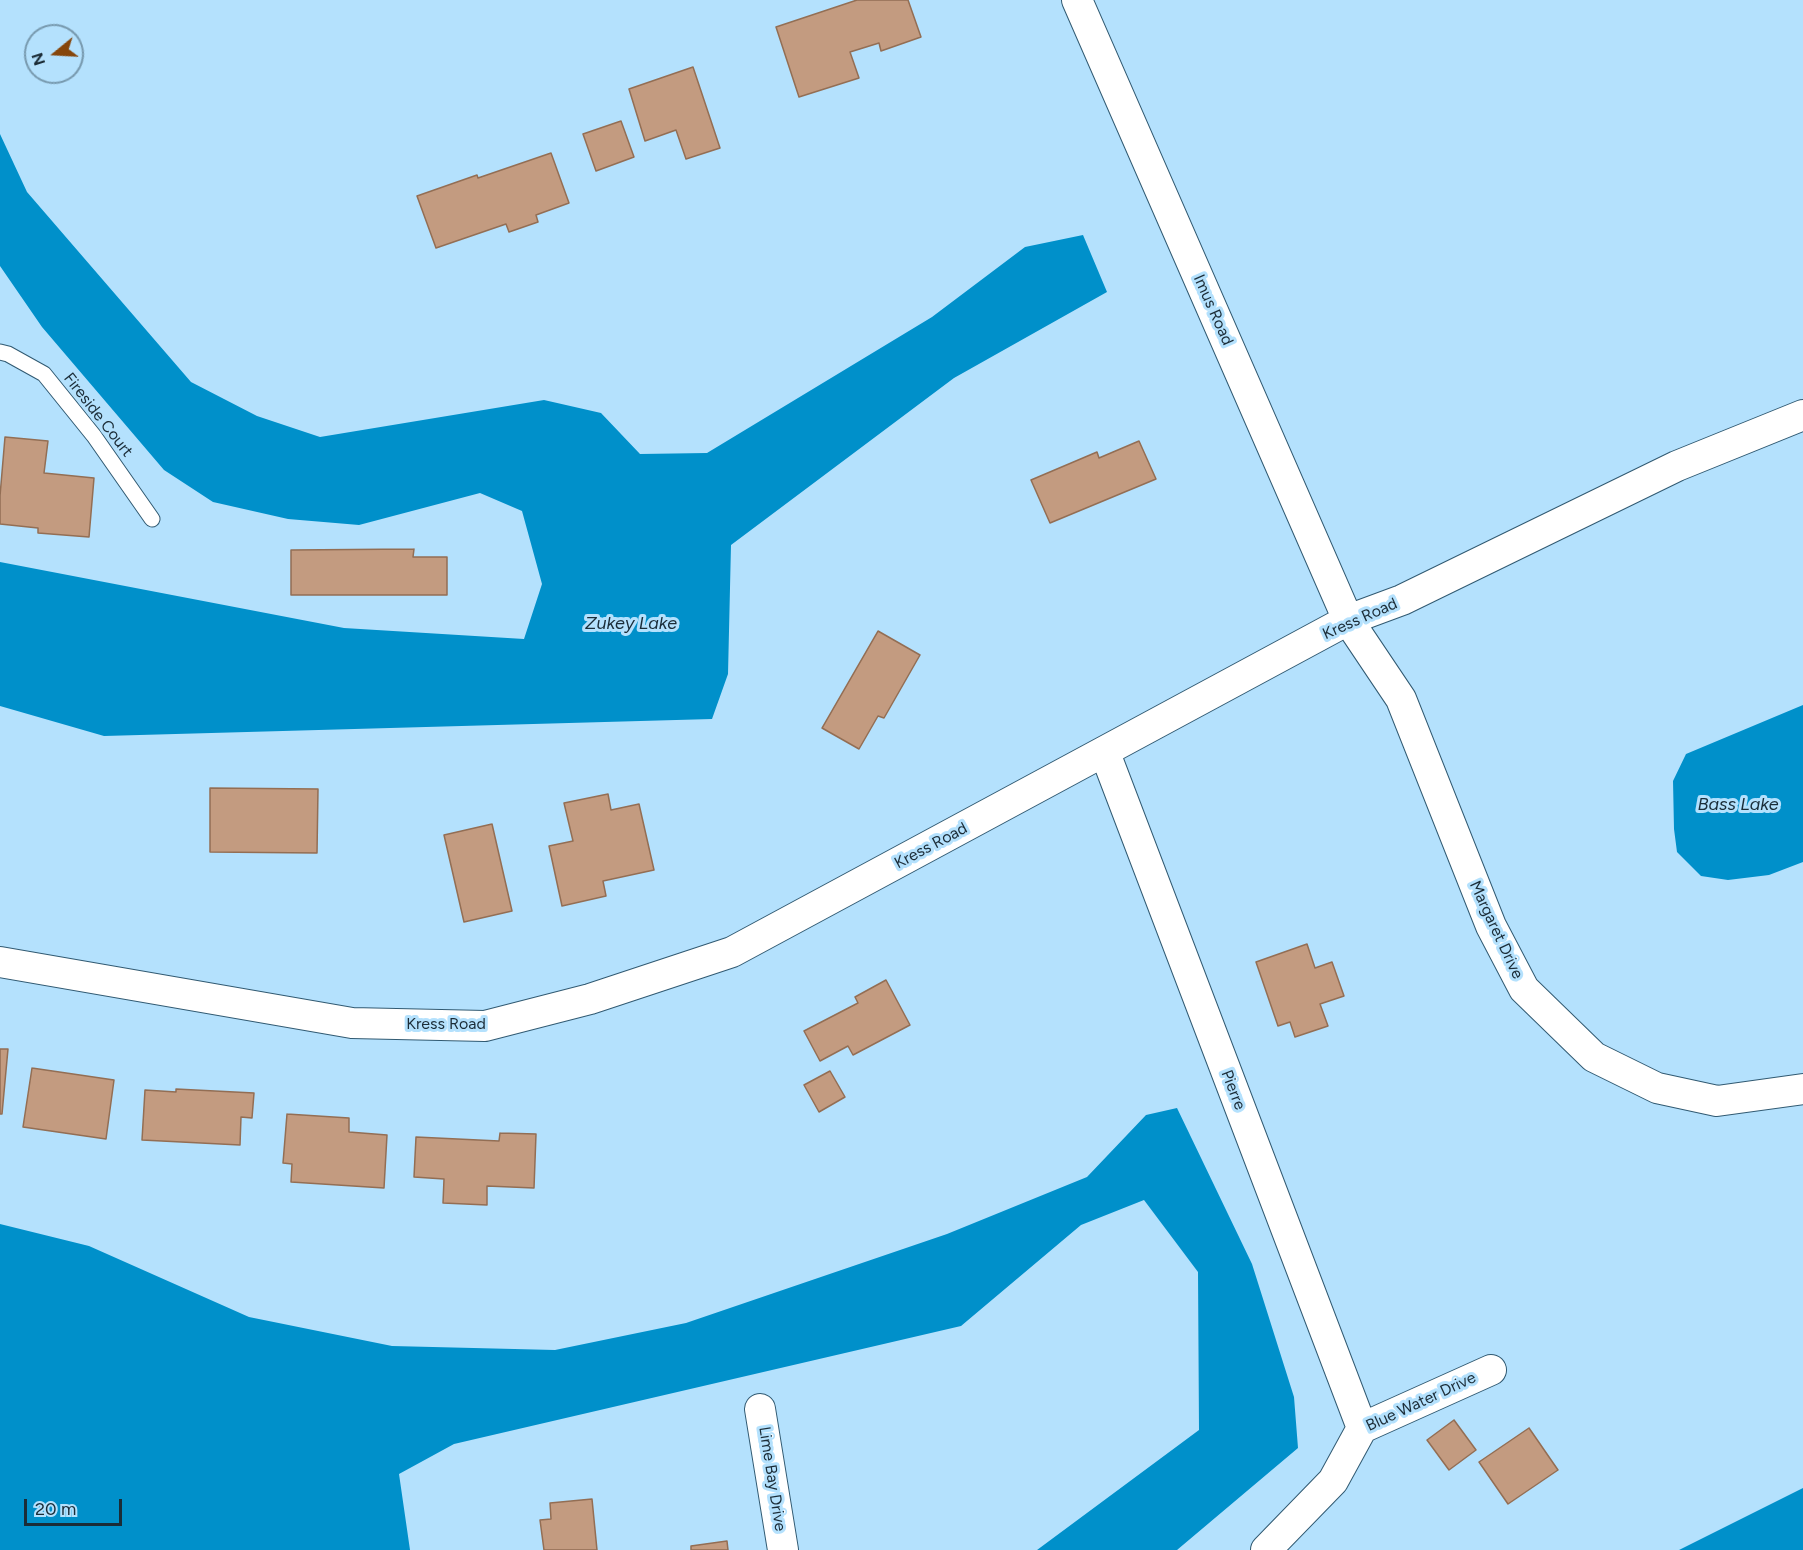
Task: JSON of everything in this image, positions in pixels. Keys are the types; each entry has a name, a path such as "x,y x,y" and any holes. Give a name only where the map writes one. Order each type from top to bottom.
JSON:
{"street":[{"name":"Imus Road","path":"1077,0 1348,620"},
{"name":"Kress Road","path":"0,962 352,1023 485,1026 590,999 732,952 1348,620 1402,600 1677,466 1803,415"},
{"name":"Margaret Drive","path":"1348,620 1401,699 1491,926 1524,989 1594,1057 1657,1088 1718,1101 1803,1089"},
{"name":"Pierre","path":"1104,753 1362,1428"},
{"name":"Blue Water Drive","path":"1266,1550 1333,1481 1362,1428 1491,1370"},
{"name":"Lime Bay Drive","path":"760,1409 783,1550"}],"lane":[{"name":"Fireside Court","path":"0,352 44,374 94,436 152,519"}],"water":[{"name":"Zukey Lake","path":"0,134 27,192 191,382 257,416 320,437 544,400 601,413 640,454 707,453 932,317 1025,247 1083,235 1107,292 954,378 731,545 728,674 712,719 104,736 0,706 0,562 344,628 524,639 542,584 522,511 480,493 359,525 288,519 213,502 164,470 42,327 0,266"},
{"name":"Bass Lake","path":"1803,705 1803,862 1769,875 1728,880 1701,876 1677,852 1674,829 1673,781 1686,754"},
{"path":"1177,1108 1252,1264 1294,1397 1298,1448 1177,1550 1037,1550 1199,1430 1198,1272 1144,1200 1081,1225 961,1326 454,1444 399,1474 410,1550 0,1550 0,1224 89,1246 249,1317 392,1346 555,1350 686,1323 947,1234 1087,1177 1146,1115"},
{"path":"1803,1488 1803,1550 1679,1550"}],"building":[{"path":"857,0 908,0 921,37 881,51 879,43 850,52 859,78 799,97 776,27"},
{"path":"693,67 720,148 686,159 676,130 645,141 629,89"},
{"path":"621,121 634,157 596,171 583,134"},
{"path":"551,153 569,203 536,215 538,222 509,232 506,224 436,248 417,196"},
{"path":"5,437 48,441 44,473 94,478 89,537 38,533 38,528 0,524"},
{"path":"1139,441 1156,479 1050,523 1031,480 1097,452 1099,458"},
{"path":"414,549 413,557 447,557 447,595 291,595 291,550"},
{"path":"878,631 920,655 884,718 878,716 859,749 822,728"},
{"path":"210,788 318,789 317,853 210,852"},
{"path":"608,794 611,810 639,804 654,870 603,881 606,896 562,906 549,846 573,841 564,803"},
{"path":"492,824 512,911 464,922 444,835"},
{"path":"1307,944 1315,968 1332,962 1344,996 1320,1004 1328,1026 1295,1037 1290,1022 1278,1026 1256,962"},
{"path":"886,980 910,1025 853,1055 848,1046 820,1061 804,1031 858,1003 855,997"},
{"path":"0,1049 8,1049 2,1114 0,1114"},
{"path":"32,1068 114,1080 106,1139 23,1127"},
{"path":"830,1071 845,1097 819,1112 804,1085"},
{"path":"176,1089 254,1093 252,1118 241,1117 240,1145 142,1140 145,1090 176,1092"},
{"path":"287,1114 349,1118 349,1132 387,1135 384,1188 291,1182 292,1164 283,1163"},
{"path":"500,1133 536,1134 534,1188 487,1186 487,1205 443,1203 444,1179 414,1177 416,1137 499,1141"},
{"path":"1454,1420 1476,1450 1449,1470 1427,1440"},
{"path":"1529,1428 1558,1470 1508,1504 1479,1462"},
{"path":"592,1499 597,1550 544,1550 540,1520 551,1519 550,1503"},
{"path":"727,1541 728,1550 691,1550 691,1546"}]}
